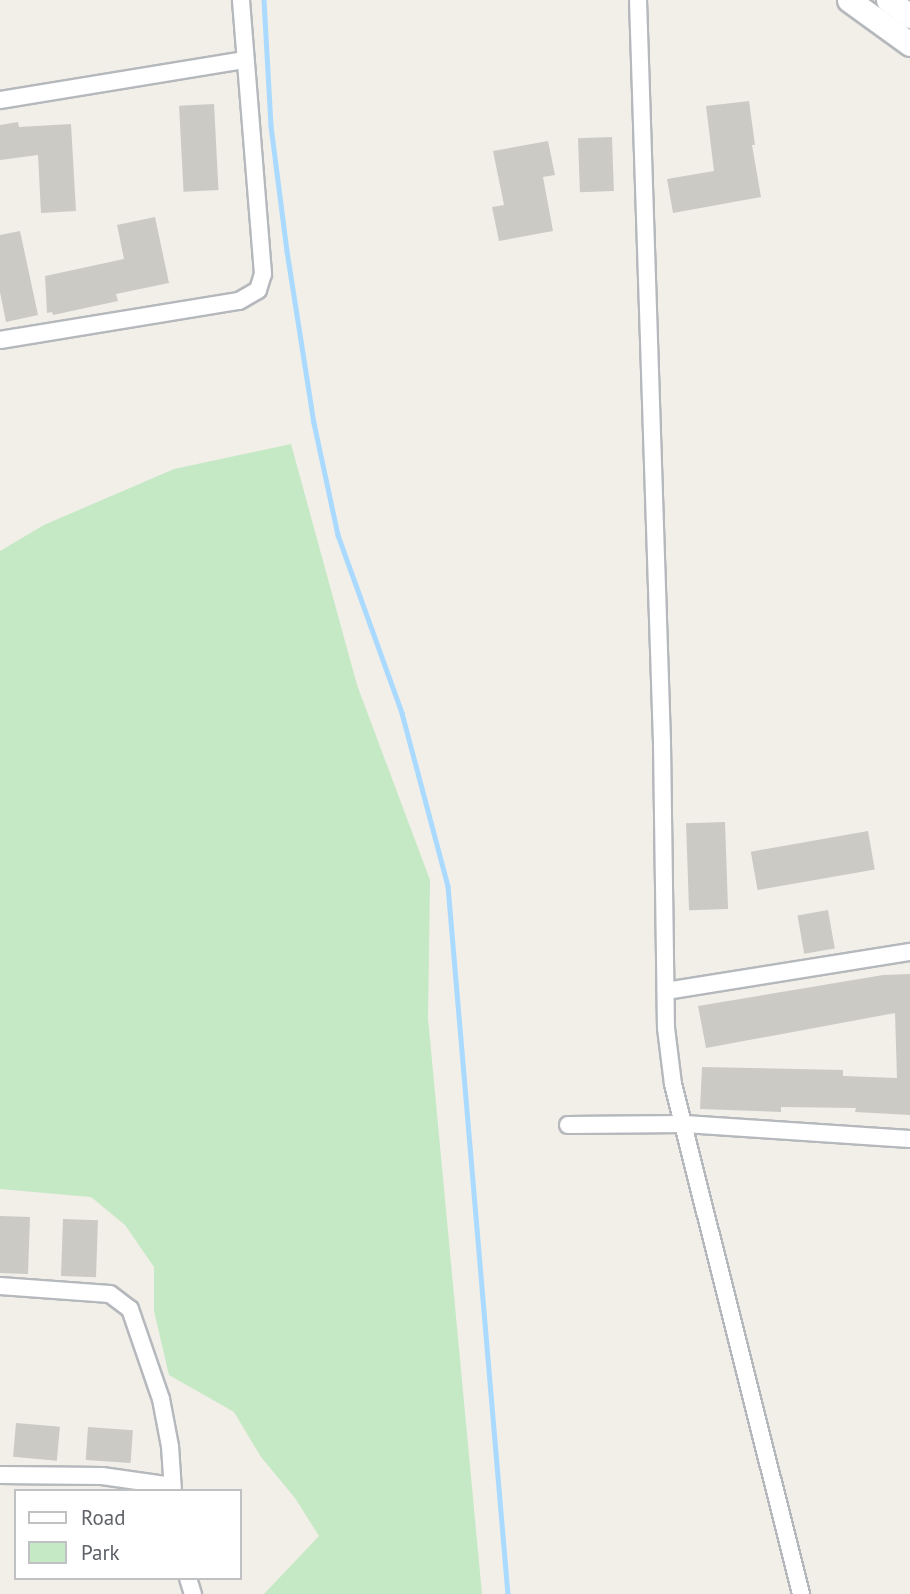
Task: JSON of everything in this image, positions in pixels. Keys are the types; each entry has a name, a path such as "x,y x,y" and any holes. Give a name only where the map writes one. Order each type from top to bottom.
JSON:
{"main road":[{"path":"849,0 910,44"},
{"path":"888,0 910,16"}],"street":[{"path":"0,340 239,301 258,290 263,274 241,0"},
{"path":"638,0 661,730 666,1028 673,1084 801,1594"},
{"path":"0,100 245,60"},
{"path":"666,991 910,952"},
{"path":"568,1125 685,1124 910,1139"},
{"path":"0,1286 110,1294 130,1309 162,1399 170,1446 172,1489 102,1476 0,1475"}],"green space":[{"path":"291,444 357,685 430,880 428,1018 482,1594 264,1594 319,1536 295,1498 261,1457 234,1412 169,1375 154,1311 154,1267 125,1225 91,1197 0,1189 0,551 44,525 174,469"}],"building":[{"path":"749,101 755,145 752,145 761,197 673,213 667,179 714,171 706,106"},
{"path":"214,104 219,190 184,192 179,106"},
{"path":"18,122 19,127 71,124 76,211 41,213 38,155 0,160 0,125"},
{"path":"612,137 614,191 580,192 578,138"},
{"path":"548,141 555,175 543,177 553,231 499,241 492,207 504,205 493,151"},
{"path":"155,217 169,283 116,294 118,301 53,315 52,312 47,313 45,276 124,259 117,225"},
{"path":"20,231 38,315 6,322 0,292 0,235"},
{"path":"725,822 728,909 689,910 686,823"},
{"path":"868,831 875,869 758,890 751,852"},
{"path":"828,910 835,948 804,954 797,915"},
{"path":"910,974 910,1115 855,1112 856,1108 781,1107 781,1112 700,1109 702,1067 843,1070 843,1076 897,1078 895,1013 706,1048 698,1006 883,975"},
{"path":"0,1216 30,1217 28,1274 0,1273"},
{"path":"63,1219 98,1220 96,1277 61,1276"},
{"path":"16,1423 60,1427 57,1461 13,1457"},
{"path":"88,1427 133,1430 131,1463 86,1460"}],"waterway":[{"path":"264,0 271,126 314,423 338,535 402,713 448,886 508,1594"}]}
